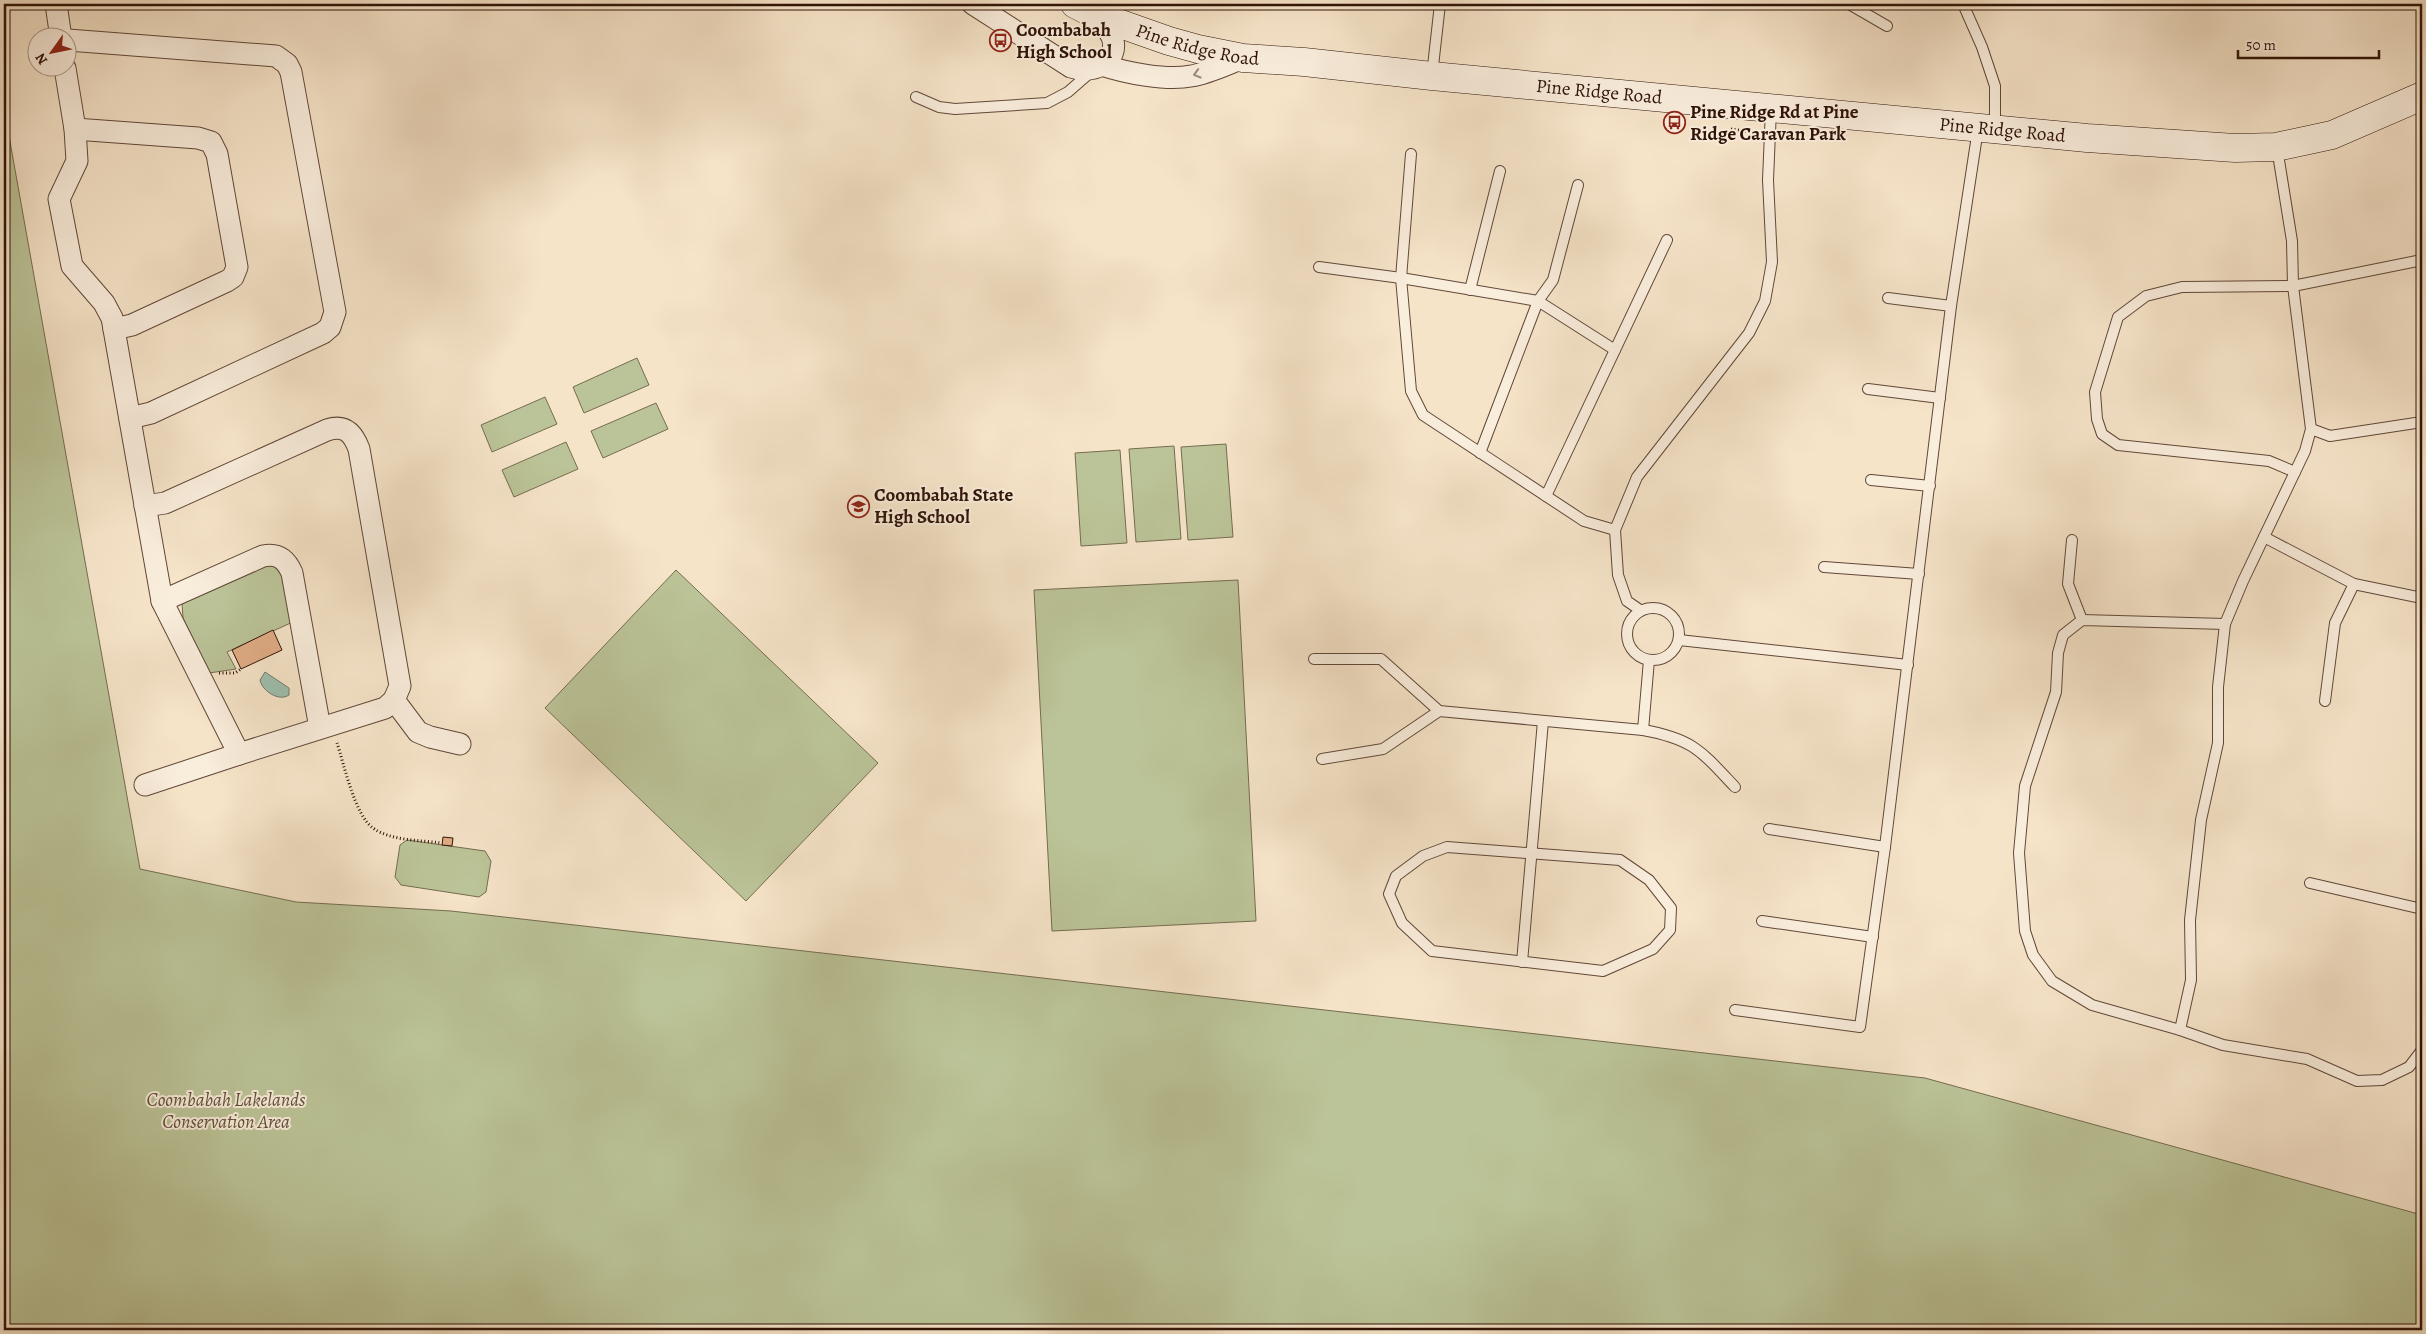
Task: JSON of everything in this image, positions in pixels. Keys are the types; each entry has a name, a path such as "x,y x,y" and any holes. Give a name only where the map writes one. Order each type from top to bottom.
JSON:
{"street":[{"path":"56,4 60,28"},
{"path":"973,4 1071,67 1081,70 1097,68 1178,78 1192,76 1243,58"},
{"path":"1086,10 1113,39 1112,48 1097,68"},
{"name":"Pine Ridge Road","path":"1086,10 1191,47 1243,58 1304,62 1432,76 1986,128 2186,144 2276,147 2332,135 2422,96"},
{"path":"78,41 276,56 288,64 335,312 330,327 323,333 151,413 130,418"},
{"path":"67,78 75,129 77,161 59,200 72,266 104,303 112,318 162,601 239,754"},
{"path":"75,129 198,138 211,142 217,154 236,267 233,277 132,324 114,329"},
{"path":"145,506 165,503 327,430 341,427 351,433 359,449 400,686 394,700 385,708 145,785"},
{"path":"162,601 263,556 276,555 282,558 288,563 292,572 326,726"},
{"path":"394,700 418,732 430,737 460,744"}],"lane":[{"path":"1432,76 1440,4"},
{"path":"1849,4 1887,26"},
{"path":"1735,1010 1860,1026 1885,847 1952,306 1994,86 1982,47 1963,4"},
{"path":"916,97 939,107 955,109 1047,102 1068,92 1097,68"},
{"path":"1640,610 1627,601 1618,575 1616,530 1637,477 1749,333 1764,300 1772,262 1768,180 1771,108"},
{"path":"2180,1030 2191,980 2190,920 2201,820 2218,743 2218,687 2225,624 2305,451 2311,429 2293,286 2292,241 2276,147"},
{"path":"1411,154 1400,278 1411,391 1423,415 1584,521 1616,530"},
{"path":"1470,290 1500,171"},
{"path":"1480,453 1538,301 1554,280 1578,185"},
{"path":"1546,496 1667,240"},
{"path":"2295,472 2269,460 2118,445 2102,434 2097,419 2095,392 2118,317 2146,296 2182,287 2293,286 2422,260"},
{"path":"1319,268 1400,278 1538,301 1615,350"},
{"path":"1888,298 1952,306"},
{"path":"1868,390 1940,398"},
{"path":"2311,429 2330,436 2422,422"},
{"path":"1871,480 1930,486"},
{"path":"2264,537 2354,584 2422,598"},
{"path":"2072,540 2068,584 2082,620"},
{"path":"1824,567 1919,574"},
{"path":"2325,701 2335,623 2354,584"},
{"path":"1657,607 1666,611 1677,624 1679,640 1668,656 1649,660 1634,653 1629,645 1626,634 1632,617 1640,610 1657,607"},
{"path":"2225,624 2082,620 2062,635 2058,653 2056,692 2025,786 2020,854 2024,931 2033,955 2052,981 2092,1005 2180,1030 2223,1045 2306,1059 2357,1081 2382,1080 2410,1067 2422,1050"},
{"path":"1679,640 1908,665"},
{"path":"1314,659 1381,659 1439,711 1643,730 1672,735 1698,749 1734,786"},
{"path":"1643,730 1649,660"},
{"path":"1322,758 1384,749 1439,711"},
{"path":"1522,962 1543,720"},
{"path":"1769,828 1885,847"},
{"path":"1447,848 1531,853 1620,860 1649,880 1671,908 1670,930 1653,949 1603,971 1432,951 1402,923 1389,894 1396,876 1423,856 1447,848"},
{"path":"2310,883 2422,909"},
{"path":"1762,921 1873,937"}],"path":[{"path":"326,726 367,823 386,834 441,844"}],"green space":[{"name":"Coombabah Lakelands Conservation Area","path":"4,108 140,869 296,902 451,911 1925,1078 2422,1215 2422,1330 4,1330"},
{"path":"637,358 649,385 584,413 573,387"},
{"path":"545,397 557,424 492,452 481,425"},
{"path":"656,403 668,429 603,458 591,431"},
{"path":"566,442 578,469 514,497 502,470"},
{"path":"1226,444 1233,537 1188,540 1181,447"},
{"path":"1174,446 1181,539 1136,542 1129,449"},
{"path":"1120,450 1127,543 1081,546 1075,453"},
{"path":"264,561 280,565 295,621 227,652 236,669 209,673 183,618 182,603"},
{"path":"676,570 878,763 746,901 545,708"},
{"path":"1238,580 1256,921 1052,931 1034,590"},
{"path":"407,840 485,851 491,861 486,892 479,897 401,885 395,877 400,845"}],"shaded area":[{"path":"265,672 289,688 289,695 281,697 267,691 260,680"}],"building":[{"path":"273,630 282,650 241,669 232,650"},
{"path":"443,837 453,838 452,846 442,845"}],"place":[{"name":"Coombabah High School","path":"1000,41"},
{"name":"Pine Ridge Rd at Pine Ridge Caravan Park","path":"1674,123"},
{"name":"Coombabah State High School","path":"858,506"}]}
